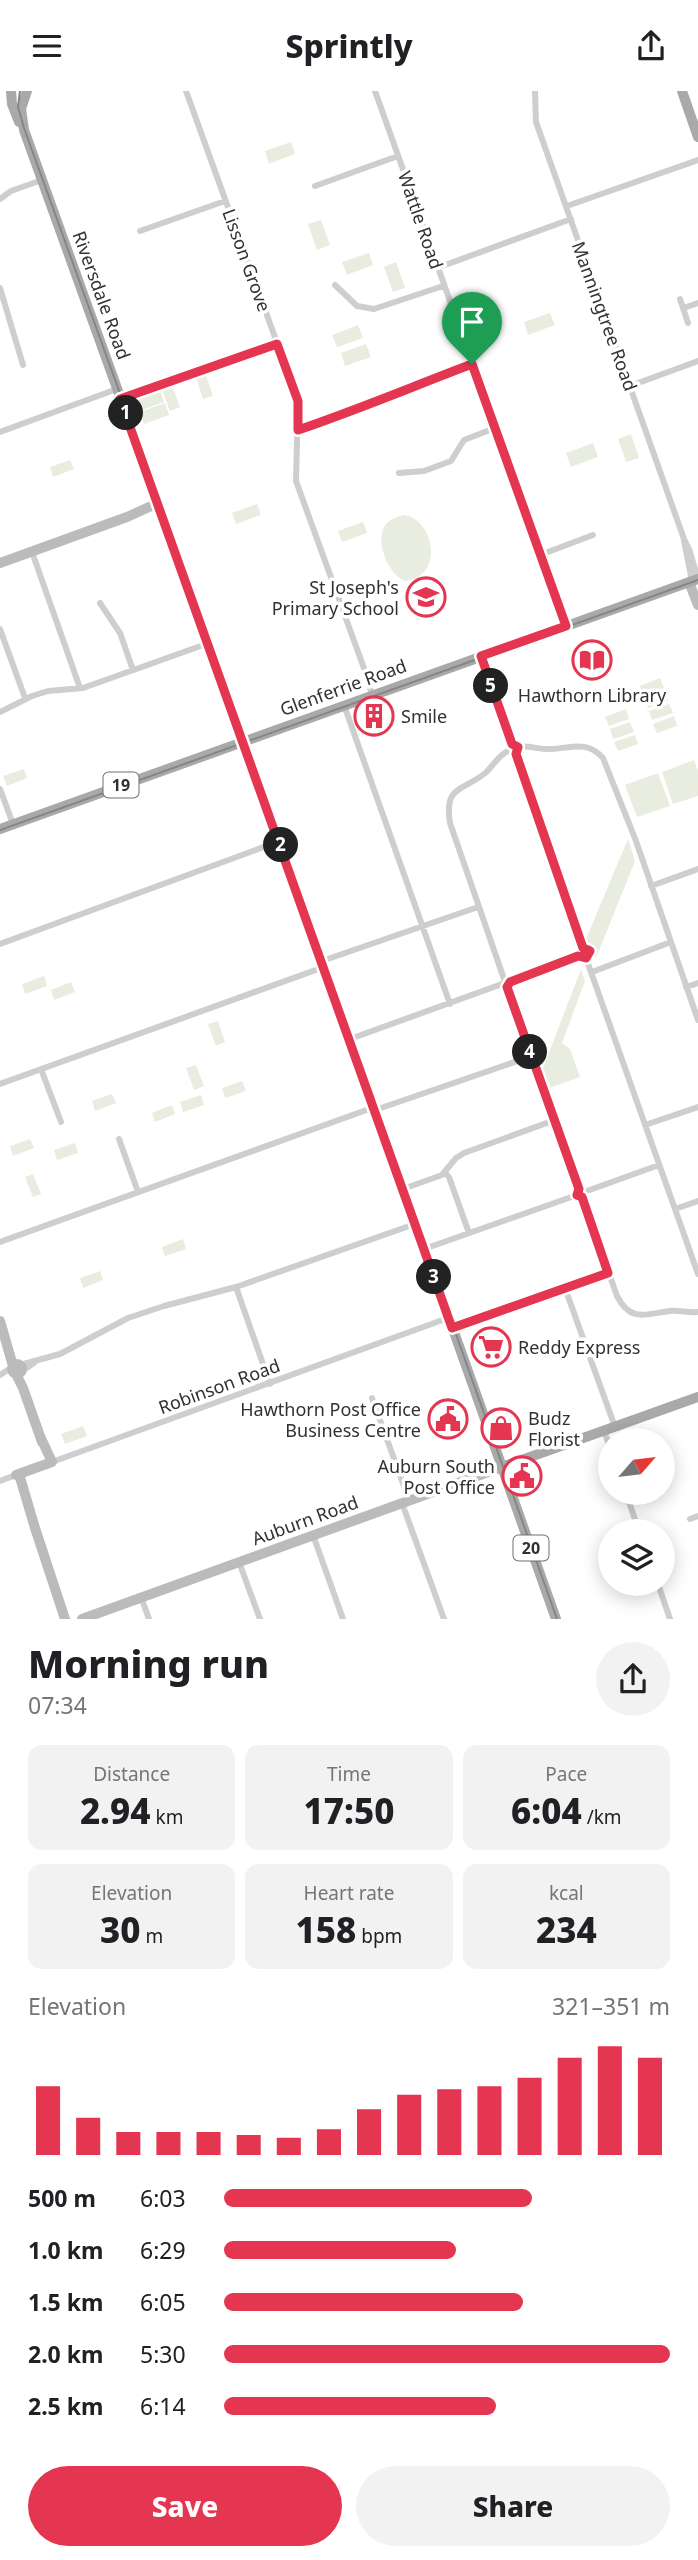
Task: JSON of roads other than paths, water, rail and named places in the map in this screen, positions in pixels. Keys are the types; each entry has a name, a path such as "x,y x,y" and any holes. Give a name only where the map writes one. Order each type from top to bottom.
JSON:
{"main road":[{"name":"Riversdale Road","path":"11,91 12,106 42,180 209,643 556,1619"},
{"name":"Riversdale Road","path":"23,131 21,109 27,91"},
{"path":"682,91 698,137"},
{"name":"Glenferrie Road","path":"0,829 695,581"},
{"name":"Auburn Road","path":"612,1428 698,1397"},
{"name":"Auburn Road","path":"502,1467 598,1433"}],"street":[{"name":"Lisson Grove","path":"186,91 298,401 296,481 374,694"},
{"name":"Wattle Road","path":"375,91 566,626"},
{"name":"Manningtree Road","path":"535,91 536,122 684,539 695,581"},
{"path":"315,186 398,156"},
{"path":"566,206 698,160"},
{"path":"0,199 11,191 42,180"},
{"path":"140,231 225,201"},
{"path":"437,268 571,219"},
{"path":"335,285 350,302 367,309 386,307 443,286"},
{"path":"0,288 23,365"},
{"path":"680,299 688,323"},
{"path":"683,308 698,303"},
{"path":"0,432 277,344"},
{"path":"630,386 698,361"},
{"path":"298,430 472,364"},
{"path":"399,473 424,471 451,461 464,440 495,428"},
{"path":"0,563 159,506"},
{"path":"540,555 593,535"},
{"path":"32,552 80,688"},
{"path":"695,581 698,605"},
{"path":"100,603 120,632 133,670"},
{"path":"0,629 25,698"},
{"path":"0,712 25,698 48,691 80,688 209,643"},
{"path":"481,656 583,954 592,972 698,1274"},
{"path":"344,705 450,1003"},
{"path":"698,1020 610,771 599,753 588,747 575,745 551,749 526,746 513,749 501,754 483,774 455,792 448,812 450,823 619,1300 633,1313 648,1315 698,1312"},
{"path":"0,789 13,824"},
{"path":"0,944 280,841"},
{"path":"651,886 698,870"},
{"path":"0,1084 478,907"},
{"path":"592,972 671,942"},
{"path":"350,1039 583,954"},
{"path":"687,987 698,983"},
{"path":"0,1242 374,1108 381,1108 532,1056"},
{"path":"41,1069 61,1122"},
{"path":"645,1125 698,1107"},
{"path":"403,1189 445,1173 456,1158 464,1153 555,1120"},
{"path":"119,1139 138,1192"},
{"path":"424,1249 659,1165"},
{"path":"445,1173 449,1177 469,1233"},
{"path":"675,1209 698,1201"},
{"path":"1,1375 60,1354 128,1318 236,1287 415,1224"},
{"name":"Robinson Road","path":"0,1481 270,1384 608,1273"},
{"path":"236,1287 270,1384"},
{"path":"565,1288 609,1428"},
{"path":"681,1311 698,1318"},
{"path":"0,1321 50,1463"},
{"path":"372,1398 444,1619"},
{"name":"Auburn Road","path":"82,1619 502,1467"},
{"path":"18,1474 65,1619"},
{"path":"690,1519 698,1516"},
{"path":"313,1535 343,1619"},
{"path":"239,1562 260,1619"},
{"path":"662,1596 670,1619"},
{"path":"141,1597 149,1619"}],"tram line":[{"path":"20,91 18,107 24,128 245,739 557,1619"},
{"path":"0,830 698,580"}],"place":[{"name":"St Joseph's Primary School","path":"426,597"},
{"name":"Hawthorn Library","path":"592,660"},
{"name":"Smile","path":"374,716"},
{"name":"Reddy Express","path":"491,1347"},
{"name":"Hawthorn Post Office Business Centre","path":"448,1419"},
{"name":"Budz Florist","path":"501,1428"},
{"name":"Auburn South Post Office","path":"522,1476"}]}
